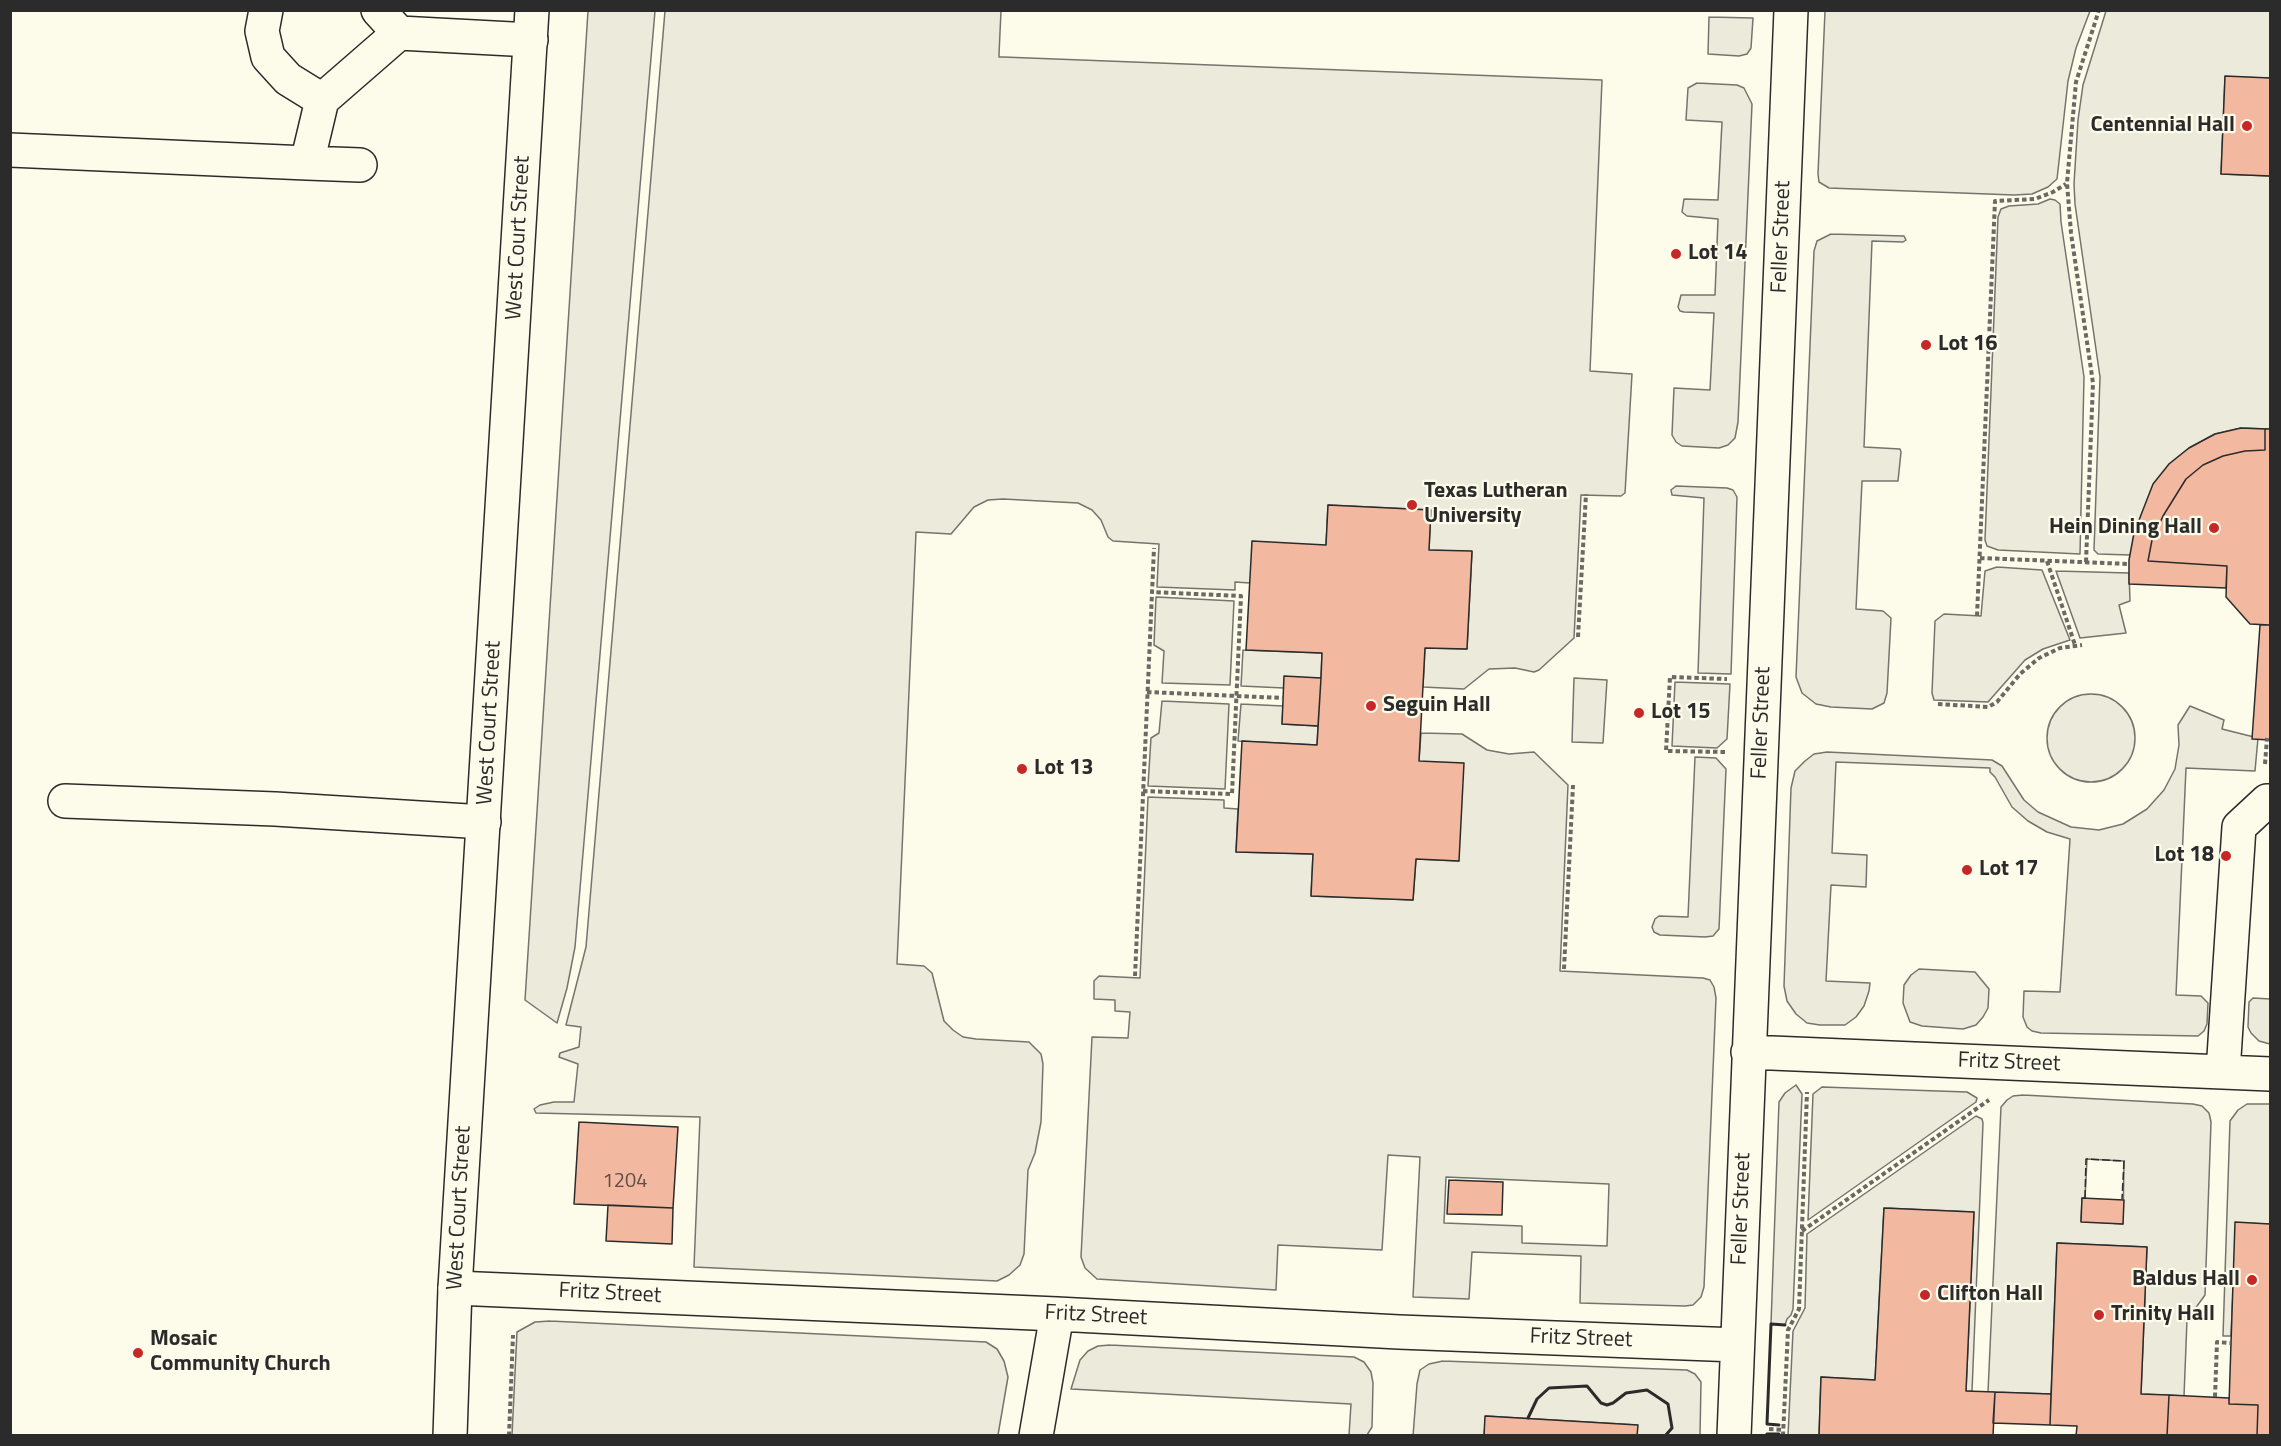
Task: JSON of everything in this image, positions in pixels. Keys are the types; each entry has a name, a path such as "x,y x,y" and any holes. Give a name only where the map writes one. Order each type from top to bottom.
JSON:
{"street":[{"path":"266,10 262,31 268,57 288,79 322,100"},
{"name":"Feller Street","path":"1734,1436 1791,10"},
{"path":"307,163 322,100 388,22 532,25"},
{"name":"West Court Street","path":"450,1436 455,1288 532,25"},
{"path":"10,150 360,165"},
{"path":"2223,1072 2239,827 2267,801 2268,786"},
{"path":"65,801 275,808 484,822"},
{"name":"Fritz Street","path":"1748,1052 2271,1074"},
{"name":"Fritz Street","path":"455,1288 1057,1314 1399,1332 1737,1345"},
{"path":"1036,1436 1057,1314"}],"path":[{"path":"2086,562 2093,383 2071,233 2067,183 2076,82 2098,10"},
{"path":"1977,616 1995,201 2035,198 2053,192 2067,183"},
{"path":"1578,638 1586,494"},
{"path":"1135,976 1154,548"},
{"path":"1980,558 2128,564"},
{"path":"2047,561 2075,645"},
{"path":"1143,791 1232,794 1241,596 1152,592"},
{"path":"1938,704 1988,707 1997,702 2020,674 2039,658 2060,648 2082,645"},
{"path":"1727,753 1666,751 1669,687 1670,677 1731,679"},
{"path":"1147,692 1283,698"},
{"path":"2267,738 2268,786"},
{"path":"1564,969 1573,785"},
{"path":"1766,1429 1783,1433 1788,1330 1799,1309 1810,1054"},
{"path":"1802,1231 1992,1098"},
{"path":"509,1436 513,1335"},
{"path":"2215,1397 2217,1342 2230,1343"}],"shaded area":[{"path":"588,11 655,11 575,947 557,1023 525,1000"},
{"path":"665,11 1001,11 999,57 1602,80 1590,371 1632,374 1625,493 1621,496 1581,495 1574,638 1539,670 1534,672 1515,668 1489,669 1464,689 1423,687 1425,648 1467,649 1472,552 1429,550 1431,510 1328,505 1326,545 1250,583 1235,582 1235,590 1157,587 1159,544 1113,541 1108,537 1101,520 1092,510 1078,503 988,500 974,507 951,534 916,532 897,964 924,966 932,973 944,1021 963,1037 1029,1042 1041,1054 1043,1064 1041,1122 1035,1153 1028,1170 1024,1254 1020,1265 1009,1275 997,1281 694,1267 700,1117 536,1113 534,1109 554,1102 574,1102 578,1064 559,1057 560,1053 579,1047 581,1027 566,1025 586,947"},
{"path":"1825,11 2090,11 2076,48 2068,81 2057,179 2048,187 2032,194 2014,195 1829,188 1819,182"},
{"path":"2106,11 2270,11 2270,78 2225,77 2221,174 2270,176 2270,429 2241,428 2215,434 2189,448 2169,464 2130,555 2098,554 2094,550 2100,377 2074,184 2078,120 2083,85"},
{"path":"1709,17 1753,18 1751,48 1747,54 1739,56 1708,54"},
{"path":"1697,83 1737,85 1744,88 1752,104 1738,422 1735,438 1728,445 1719,448 1682,446 1672,435 1674,388 1710,390 1714,313 1684,312 1678,307 1681,295 1715,295 1718,219 1687,216 1682,212 1684,199 1718,200 1722,122 1686,120 1688,88"},
{"path":"2050,199 2060,204 2084,377 2080,554 1998,550 1987,546 1985,540 1998,217 2001,209 2009,206 2038,204"},
{"path":"1831,234 1904,236 1906,240 1903,242 1872,241 1864,447 1900,449 1901,452 1898,481 1862,481 1856,609 1883,611 1891,618 1887,693 1884,703 1872,709 1816,704 1802,693 1796,677 1814,251 1817,241"},
{"path":"1676,486 1727,488 1733,490 1737,497 1731,674 1698,673 1704,498 1672,495 1671,490"},
{"path":"1997,567 2042,570 2070,640 2043,649 2025,660 1988,702 1934,700 1932,693 1935,621 1944,614 1981,616 1985,571"},
{"path":"2056,571 2129,573 2130,601 2119,605 2126,633 2080,638"},
{"path":"1156,597 1234,601 1230,685 1162,683 1164,651 1154,645"},
{"path":"1243,650 1322,653 1321,678 1284,688 1241,686"},
{"path":"1574,678 1607,680 1603,743 1572,742"},
{"path":"1675,682 1730,684 1727,739 1717,748 1672,746"},
{"path":"2091,694 2108,697 2122,707 2132,721 2135,738 2132,755 2122,769 2108,779 2091,782 2074,779 2060,769 2050,755 2047,738 2050,721 2060,707 2074,697"},
{"path":"1162,701 1229,704 1225,789 1148,786 1151,738 1159,733"},
{"path":"1241,704 1283,706 1282,724 1318,726 1317,745 1238,741"},
{"path":"2190,706 2224,720 2222,729 2258,738 2255,771 2186,768 2176,995 2201,996 2208,1003 2207,1024 2198,1036 2041,1033 2027,1027 2023,1017 2024,991 2060,992 2070,839 2047,832 2028,821 2012,807 1990,772 1990,768 1836,762 1832,853 1867,855 1866,887 1831,885 1826,981 1870,983 1869,991 1864,1006 1856,1017 1845,1025 1807,1023 1796,1014 1787,1001 1784,986 1791,788 1795,771 1805,761 1814,754 1827,752 1992,760 2002,766 2024,800 2038,812 2071,827 2099,830 2123,824 2147,809 2164,790 2175,769 2179,745 2178,725"},
{"path":"1421,733 1462,734 1487,750 1509,754 1534,752 1568,785 1560,971 1703,978 1710,980 1714,987 1716,998 1704,1287 1701,1297 1693,1305 1685,1306 1580,1303 1581,1256 1472,1252 1469,1299 1413,1297 1420,1157 1388,1155 1382,1250 1278,1245 1276,1290 1097,1279 1085,1268 1081,1257 1092,1037 1128,1038 1130,1012 1115,1011 1115,1000 1094,999 1094,981 1099,976 1140,978 1148,797 1224,800 1224,808 1238,809 1236,852 1313,854 1311,896 1413,900 1416,859 1459,861 1419,761","holes":["1446,1177 1609,1184 1607,1246 1522,1243 1522,1226 1444,1223"]},
{"path":"1695,757 1716,758 1726,769 1719,929 1713,936 1705,937 1660,935 1654,932 1652,927 1659,916 1688,917"},
{"path":"1919,969 1975,972 1989,989 1988,1008 1983,1017 1976,1025 1963,1029 1922,1026 1910,1022 1903,1003 1904,985"},
{"path":"2253,998 2270,999 2270,1044 2259,1041 2248,1027 2249,1002"},
{"path":"1796,1085 1802,1094 1793,1309 1785,1325 1771,1324 1779,1102 1785,1093"},
{"path":"1822,1087 1967,1092 1977,1098 1976,1102 1808,1220 1813,1094"},
{"path":"2013,1096 2193,1104 2202,1106 2209,1113 2211,1122 2205,1295 2187,1320 2184,1396 2141,1394 2147,1247 2057,1243 2051,1394 1988,1392 2001,1107","holes":["2087,1159 2124,1161 2123,1224 2081,1221"]},
{"path":"2247,1104 2270,1104 2270,1224 2236,1223 2231,1336 2223,1336 2230,1121 2238,1110"},
{"path":"1976,1116 1982,1119 1983,1123 1972,1391 1966,1391 1974,1212 1884,1208 1875,1380 1821,1377 1819,1435 1788,1436 1793,1331 1805,1308 1807,1234"},
{"path":"535,1322 986,1342 997,1349 1004,1361 1008,1377 998,1435 512,1435 517,1332"},
{"path":"1098,1346 1354,1357 1364,1362 1371,1372 1372,1427 1367,1435 1349,1435 1351,1404 1071,1389 1080,1360 1088,1351"},
{"path":"1443,1361 1687,1370 1695,1374 1701,1382 1700,1435 1637,1435 1637,1425 1486,1416 1484,1435 1413,1436 1420,1370 1429,1364"}],"building":[{"name":"Centennial Hall","path":"2225,76 2270,78 2270,176 2221,174"},
{"path":"2241,428 2265,429 2265,450 2245,451 2223,456 2203,465 2186,479 2163,516 2152,540 2148,561 2227,566 2226,588 2129,584 2129,560 2134,533 2153,484 2169,464 2189,448 2215,434"},
{"name":"Hein Dining Hall","path":"2265,429 2270,429 2270,625 2250,624 2226,597 2227,566 2148,561 2152,540 2163,516 2186,479 2203,465 2223,456 2245,451 2265,450"},
{"name":"Seguin Hall","path":"1328,505 1431,510 1429,550 1472,551 1467,649 1425,648 1419,761 1464,763 1459,861 1416,859 1413,900 1311,896 1313,854 1236,852 1242,741 1317,745 1321,678 1322,653 1246,650 1252,541 1326,545"},
{"path":"2260,625 2270,625 2270,740 2252,739"},
{"path":"1284,676 1321,678 1318,726 1282,724"},
{"path":"579,1122 678,1127 673,1208 574,1204"},
{"path":"1449,1180 1503,1182 1502,1215 1447,1214"},
{"path":"2082,1198 2124,1200 2123,1224 2081,1222"},
{"path":"608,1205 673,1208 672,1244 606,1241"},
{"name":"Clifton Hall","path":"1884,1208 1974,1212 1966,1391 1995,1392 1993,1436 1819,1436 1821,1377 1875,1380"},
{"name":"Baldus Hall","path":"2235,1222 2270,1224 2270,1436 2257,1436 2258,1405 2229,1404"},
{"name":"Trinity Hall","path":"2057,1243 2147,1247 2141,1394 2169,1395 2167,1436 2076,1436 2077,1426 2050,1425"},
{"path":"1995,1392 2051,1394 2050,1425 1993,1423"},
{"path":"2169,1395 2229,1398 2229,1404 2258,1405 2257,1436 2167,1436"},
{"path":"1485,1416 1638,1425 1637,1436 1484,1436"}],"fence":[{"path":"2085,1198 2086,1159 2124,1161 2122,1199"}],"wall":[{"path":"1779,1425 1767,1424 1771,1324 1785,1325"},
{"path":"1528,1418 1537,1399 1549,1388 1587,1386 1601,1403 1607,1405 1626,1393 1647,1390 1668,1404 1672,1428 1665,1436"},
{"path":"1766,1436 1767,1434 1779,1434"}],"place":[{"name":"Centennial Hall","path":"2247,126"},
{"name":"Lot 14","path":"1676,254"},
{"name":"Lot 16","path":"1926,345"},
{"name":"Texas Lutheran University","path":"1412,505"},
{"name":"Hein Dining Hall","path":"2214,528"},
{"name":"Seguin Hall","path":"1371,706"},
{"name":"Lot 15","path":"1639,713"},
{"name":"Lot 13","path":"1022,769"},
{"name":"Lot 18","path":"2226,856"},
{"name":"Lot 17","path":"1967,870"},
{"name":"Baldus Hall","path":"2252,1280"},
{"name":"Clifton Hall","path":"1925,1295"},
{"name":"Trinity Hall","path":"2099,1315"},
{"name":"Mosaic Community Church","path":"138,1353"}]}
